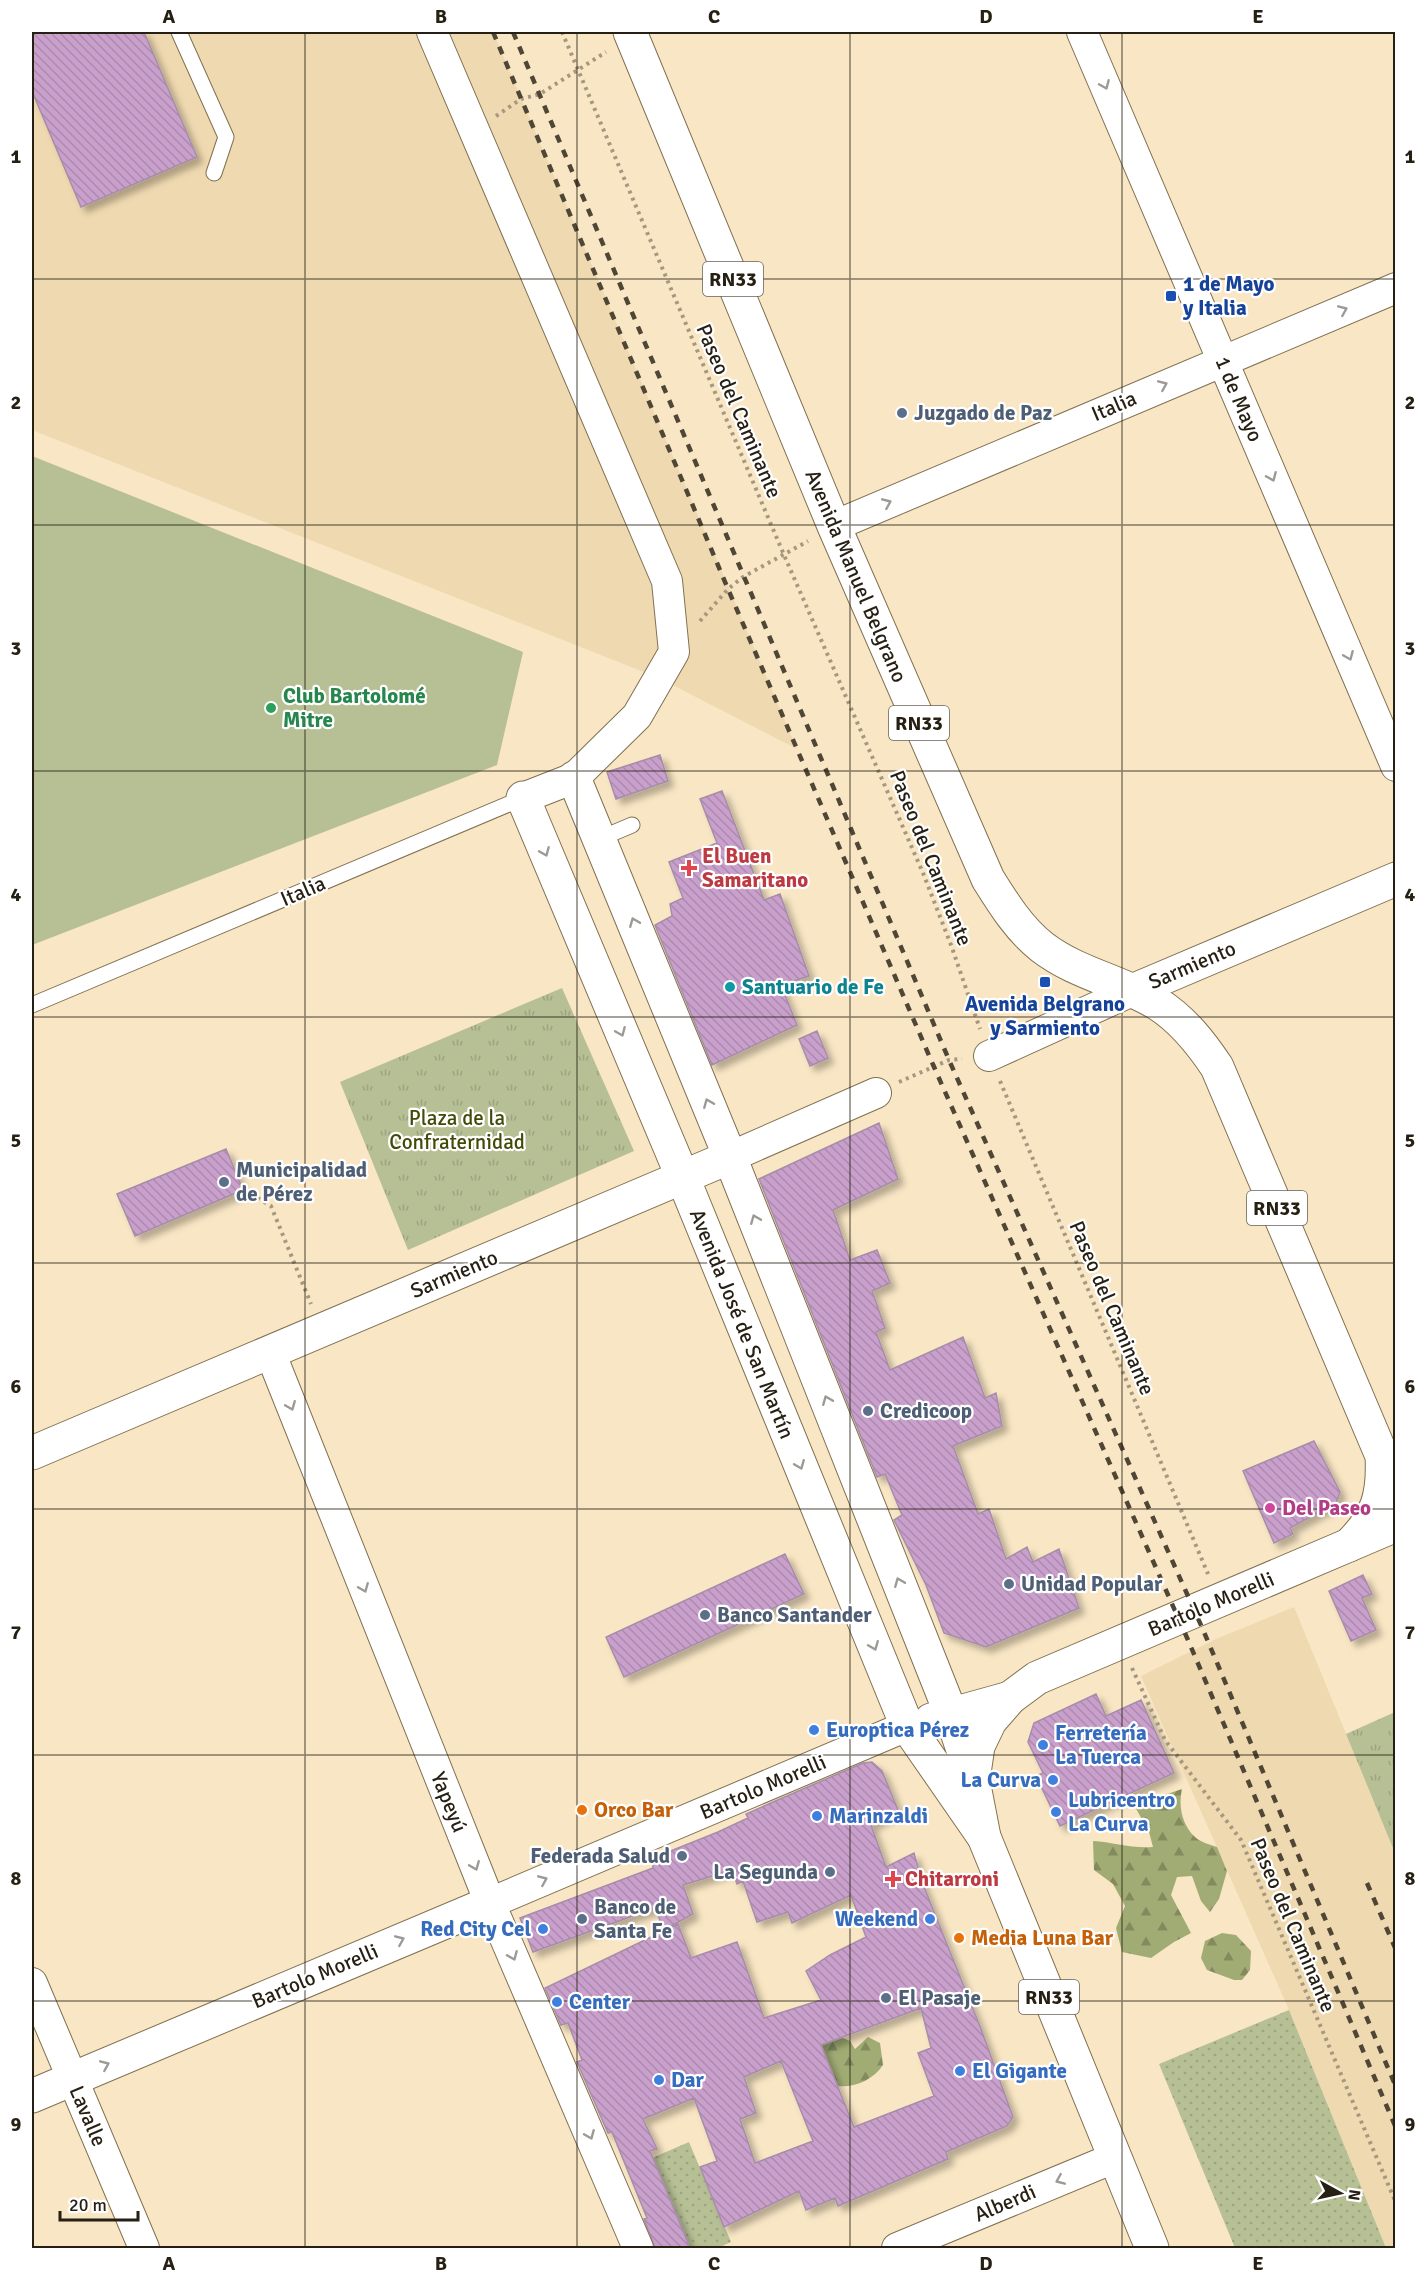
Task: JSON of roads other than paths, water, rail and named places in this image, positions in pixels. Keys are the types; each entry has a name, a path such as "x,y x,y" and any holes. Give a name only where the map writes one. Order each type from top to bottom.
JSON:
{"main road":[{"name":"Avenida Manuel Belgrano","path":"635,33 834,526 988,879 1012,916 1041,946 1069,964 1158,1004 1199,1040 1217,1067 1395,1487"},
{"name":"Avenida José de San Martín","path":"574,778 730,1157 951,1714 973,1780 984,1837 1152,2248"},
{"name":"Avenida José de San Martín","path":"522,798 683,1178 907,1726 984,1837"},
{"name":"Sarmiento","path":"1132,991 1395,879"},
{"name":"Sarmiento","path":"32,1453 730,1157"},
{"name":"Avenida Manuel Belgrano","path":"1349,1545 1374,1515 1381,1496 1382,1456"},
{"name":"Bartolo Morelli","path":"907,1726 1010,1698 1036,1678 1395,1525"},
{"name":"RN33","path":"973,1780 978,1746 990,1721 1010,1698"},
{"name":"Bartolo Morelli","path":"32,2096 489,1902"}],"street":[{"path":"432,32 667,581 674,652 637,716 574,778"},
{"name":"1 de Mayo","path":"1082,32 1395,766"},
{"name":"Italia","path":"834,526 1395,288"},
{"name":"Italia","path":"522,798 574,778"},
{"name":"Sarmiento","path":"989,1056 1132,991"},
{"name":"Sarmiento","path":"730,1157 876,1093"},
{"name":"Yapeyú","path":"270,1352 489,1902 638,2248"},
{"name":"Bartolo Morelli","path":"489,1902 907,1726"},
{"name":"Lavalle","path":"32,1983 144,2248"},
{"name":"Alberdi","path":"897,2248 1114,2158"}],"lane":[{"path":"179,32 226,137 214,173"},
{"name":"Italia","path":"32,1005 522,798"},
{"path":"599,839 632,825"}],"railway":[{"path":"493,32 728,589 934,1067 1188,1640 1396,2128"},
{"path":"513,32 949,1060 1204,1632 1396,2087"},
{"path":"1367,1883 1396,1950"}],"place":[{"name":"1 de Mayo y Italia","path":"1171,296"},
{"name":"Juzgado de Paz","path":"902,413"},
{"name":"Club Bartolomé Mitre","path":"271,708"},
{"name":"El Buen Samaritano","path":"689,868"},
{"name":"Avenida Belgrano y Sarmiento","path":"1045,982"},
{"name":"Santuario de Fe","path":"730,987"},
{"name":"Municipalidad de Pérez","path":"224,1182"},
{"name":"Credicoop","path":"868,1411"},
{"name":"Del Paseo","path":"1270,1508"},
{"name":"Unidad Popular","path":"1009,1584"},
{"name":"Banco Santander","path":"705,1615"},
{"name":"Europtica Pérez","path":"814,1730"},
{"name":"Ferretería La Tuerca","path":"1043,1745"},
{"name":"La Curva","path":"1053,1780"},
{"name":"Orco Bar","path":"582,1810"},
{"name":"Lubricentro La Curva","path":"1056,1812"},
{"name":"Marinzaldi","path":"817,1816"},
{"name":"Federada Salud","path":"682,1856"},
{"name":"La Segunda","path":"830,1872"},
{"name":"Chitarroni","path":"893,1879"},
{"name":"Banco de Santa Fe","path":"582,1919"},
{"name":"Weekend","path":"930,1919"},
{"name":"Red City Cel","path":"543,1929"},
{"name":"Media Luna Bar","path":"959,1938"},
{"name":"El Pasaje","path":"886,1998"},
{"name":"Center","path":"557,2002"},
{"name":"El Gigante","path":"960,2071"},
{"name":"Dar","path":"659,2080"}],"park label":[{"name":"Plaza de la Confraternidad","path":"457,1130"}]}
